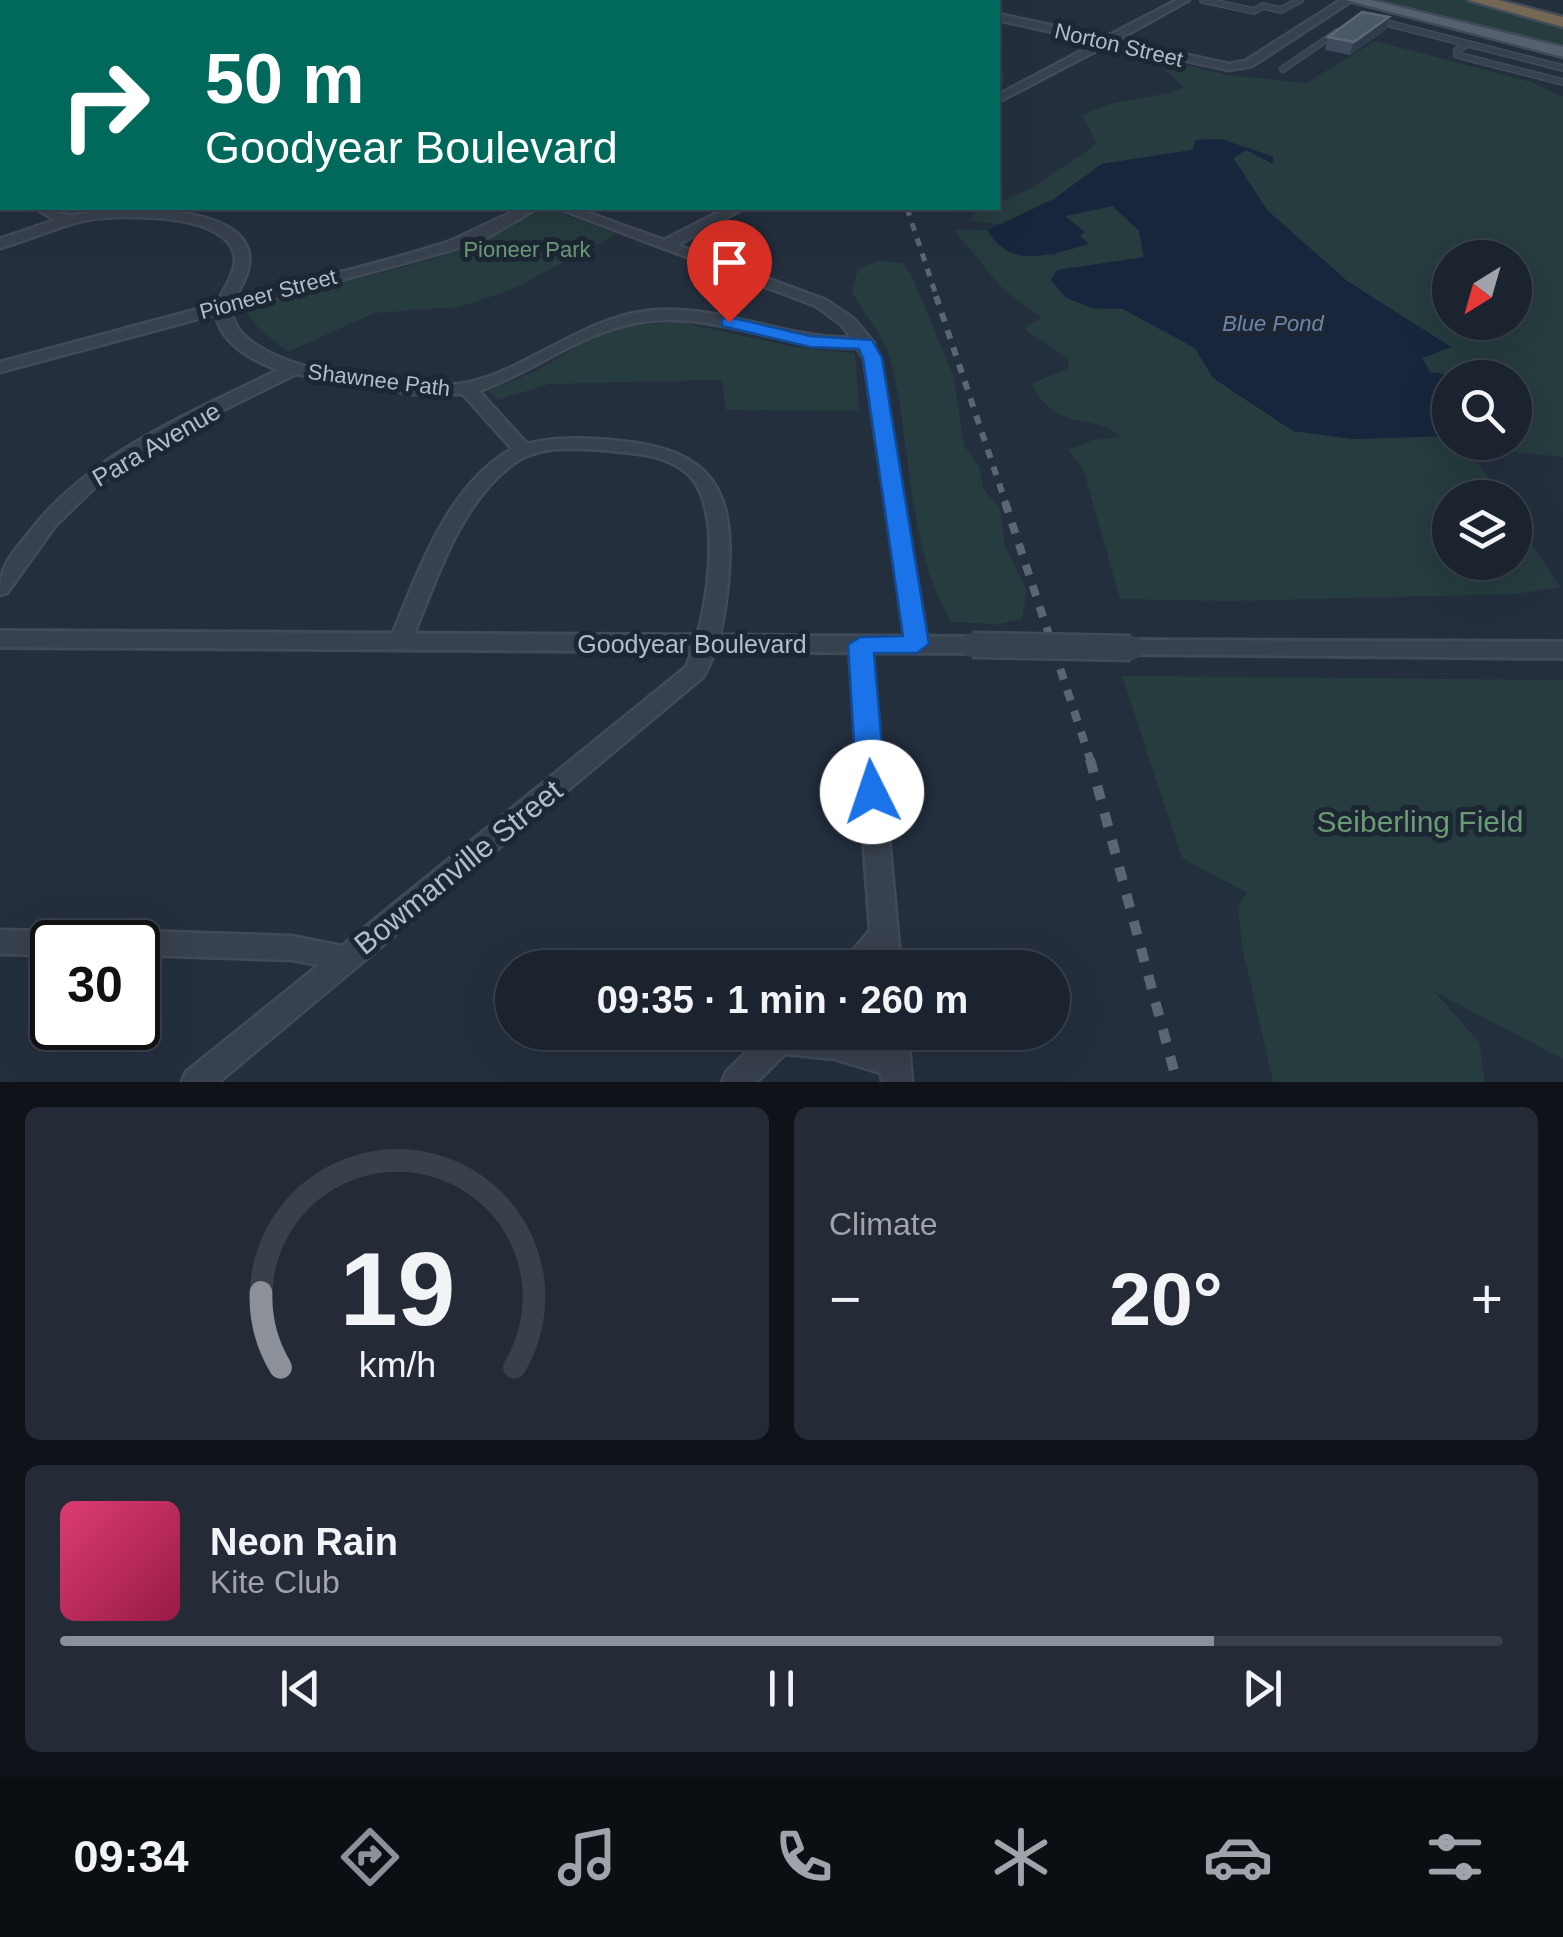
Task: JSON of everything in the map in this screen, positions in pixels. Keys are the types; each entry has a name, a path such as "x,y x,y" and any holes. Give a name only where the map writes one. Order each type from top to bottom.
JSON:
{"highway":[{"path":"1477,0 1563,22"},
{"path":"1515,0 1563,9"}],"main road":[{"path":"1351,0 1563,52"}],"street":[{"path":"1000,99 1184,0"},
{"name":"Norton Street","path":"1000,17 1212,67 1241,66 1351,0"},
{"path":"46,210 68,220"},
{"path":"195,219 218,210"},
{"name":"Pioneer Street","path":"0,368 447,248 527,210"},
{"path":"570,210 820,303 848,322 866,344 886,436 917,644"},
{"path":"666,245 733,210"},
{"path":"0,244 68,220 119,213 195,219 229,233 240,248 239,278 224,306"},
{"name":"Shawnee Path","path":"224,306 224,320 234,336 267,358 293,369 356,380 468,389 515,372 598,328 647,316 701,317 810,341 866,344"},
{"name":"Para Avenue","path":"0,588 50,519 86,484 142,448 293,369"},
{"path":"468,389 524,451"},
{"path":"400,642 467,504 484,481 524,451 581,442 664,454 700,474 713,496 717,527 710,644"},
{"name":"Goodyear Boulevard","path":"0,639 1563,650"},
{"name":"Bowmanville Street","path":"197,1082 663,701 695,672 710,644"},
{"path":"860,645 885,950"},
{"path":"869,950 884,934"},
{"path":"0,942 30,943"},
{"path":"160,944 292,948 344,958"},
{"path":"737,1082 770,1050"},
{"path":"845,1050 896,1073"}],"lane":[{"path":"1203,0 1254,11 1263,6 1281,10 1300,0"},
{"path":"1394,24 1413,15"},
{"path":"1365,18 1563,68"},
{"path":"1282,70 1342,29"},
{"path":"1468,44 1456,50 1457,54 1563,82"}],"green space":[{"path":"1382,0 1464,0 1551,21 1563,25 1563,45"},
{"path":"1375,41 1531,82 1563,97 1563,457 1532,454 1532,360 1432,360 1432,372 1421,358 1450,347 1439,340 1532,340 1532,240 1432,240 1432,335 1347,281 1267,210 1233,157 1246,150 1273,162 1273,156 1221,139 1192,150 1102,164 1054,199 1001,224 968,221 978,210 1000,210 1000,202 1030,189 1091,148 1096,142 1083,116 1106,105 1184,87 1158,64 1165,60 1227,75 1306,83"},
{"path":"1113,206 1139,231 1144,258 1058,270 1052,280 1065,297 1091,308 1123,309 1195,348 1213,378 1293,431 1353,439 1432,437 1432,460 1477,460 1490,480 1432,480 1432,580 1532,580 1532,545 1560,587 1517,594 1232,601 1120,599 1083,468 1068,450 1093,440 1121,437 1096,424 1062,415 1041,399 1032,383 1068,369 1069,359 1027,331 1024,327 1042,318 1002,288 954,230 988,230 994,241 1055,256 1084,232 1063,216"},
{"name":"Pioneer Park","path":"552,210 617,234 511,290 459,307 374,313 288,352 259,329 246,312 254,306 481,243 520,219"},
{"path":"878,261 902,263 911,274 954,378 964,446 979,466 983,488 1000,509 1005,546 1027,591 1022,619 998,624 951,622 936,591 918,526 890,358 852,291 858,269"},
{"path":"679,322 799,348 855,353 859,411 726,410 722,380 549,384 498,400 488,391 534,372 601,333"},
{"name":"Seiberling Field","path":"1122,676 1563,680 1563,1059 1435,992 1479,1042 1485,1082 1273,1082 1242,946 1238,907 1247,893 1182,858"}],"water":[{"name":"Blue Pond","path":"1221,139 1273,157 1273,164 1246,150 1233,158 1267,210 1347,281 1432,335 1432,340 1451,347 1422,358 1432,372 1432,437 1353,439 1293,431 1213,378 1195,348 1123,309 1091,308 1065,297 1051,280 1057,270 1144,257 1139,231 1113,206 1065,216 1085,232 1080,236 1089,244 1048,255 1008,251 988,230 1054,199 1102,164 1192,150 1196,140"}],"building":[{"path":"1362,12 1389,17 1354,42 1328,37"}],"railway":[{"path":"908,210 937,298"},
{"path":"936,296 1006,504"},
{"path":"1005,502 1091,762"},
{"path":"1090,759 1177,1082"}],"route":[{"path":"729,322 810,341 866,344 872,358 917,644 860,645 872,792"}]}
